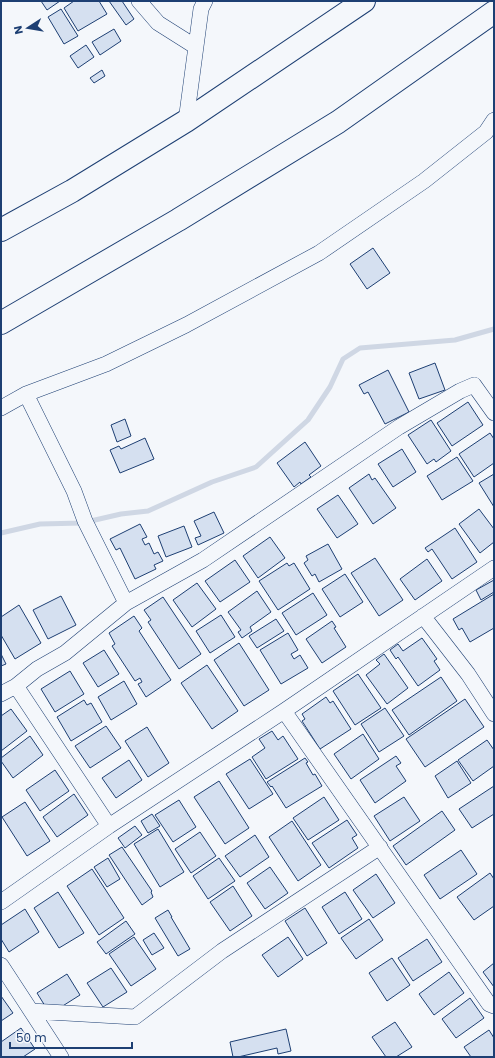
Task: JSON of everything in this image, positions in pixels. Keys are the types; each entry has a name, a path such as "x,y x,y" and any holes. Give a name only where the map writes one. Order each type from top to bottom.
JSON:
{"highway":[{"path":"1,230 72,191 186,122 364,1"},
{"path":"1,323 178,220 338,122 494,12"}],"street":[{"path":"139,1 158,23 196,47"},
{"path":"186,122 196,47 202,9 205,1"},
{"path":"1,408 26,394 106,364 186,325 319,253 424,181 491,132"},
{"path":"1,694 16,686 38,669 65,653 126,603 203,560 399,427 460,391 474,385 494,413"},
{"path":"26,394 74,491 86,521 126,603"},
{"path":"1,902 109,826 284,711 494,568"},
{"path":"423,616 468,674 494,714"},
{"path":"16,686 109,826"},
{"path":"284,711 489,1004 494,1006"},
{"path":"31,1011 135,1017 222,951 380,847"},
{"path":"1,965 61,1057"}],"building":[{"path":"41,1 60,1 47,10"},
{"path":"74,1 99,1 107,14 78,31 64,8"},
{"path":"109,1 122,1 134,19 126,25"},
{"path":"61,9 78,36 64,44 48,17"},
{"path":"114,29 121,41 100,55 92,42"},
{"path":"86,45 94,57 78,68 70,56"},
{"path":"102,70 105,76 94,83 90,78"},
{"path":"373,248 390,273 367,289 350,264"},
{"path":"435,363 445,390 419,399 409,373"},
{"path":"388,370 409,412 385,424 368,392 364,394 359,385"},
{"path":"468,402 483,425 452,446 437,423"},
{"path":"125,419 131,436 117,442 111,425"},
{"path":"431,420 451,451 436,462 434,459 427,464 408,435"},
{"path":"490,433 494,439 494,463 474,477 459,454"},
{"path":"145,438 154,459 120,473 110,450 119,446 121,449"},
{"path":"305,442 321,466 309,475 311,477 301,484 300,482 294,487 277,463"},
{"path":"402,449 416,472 393,487 378,464"},
{"path":"457,457 473,481 442,500 427,476"},
{"path":"369,474 372,480 375,478 396,508 373,524 349,488"},
{"path":"494,474 494,507 479,483"},
{"path":"338,495 358,524 337,538 317,509"},
{"path":"479,509 494,529 494,542 480,553 459,524"},
{"path":"214,512 224,533 198,545 195,538 201,536 194,521"},
{"path":"140,524 147,537 142,539 145,545 149,543 154,554 158,552 163,561 154,565 156,569 135,579 120,548 116,550 110,539"},
{"path":"184,526 192,547 166,557 158,536"},
{"path":"455,528 477,562 452,579 432,549 428,552 425,548"},
{"path":"270,537 285,558 258,578 243,556"},
{"path":"328,544 342,569 319,582 315,574 312,576 304,563 308,560 306,556"},
{"path":"375,558 403,600 379,616 351,573"},
{"path":"427,559 442,581 415,600 400,579"},
{"path":"235,560 250,582 220,602 205,581"},
{"path":"287,563 289,566 294,563 310,589 278,610 259,581"},
{"path":"345,574 363,602 340,617 322,589"},
{"path":"494,580 494,592 481,600 476,590"},
{"path":"197,583 216,609 192,627 173,600"},
{"path":"257,591 271,612 250,627 252,631 242,638 238,632 241,630 228,612"},
{"path":"313,593 327,615 296,635 282,613"},
{"path":"494,594 494,628 470,642 462,628 459,630 453,619"},
{"path":"61,596 76,625 48,639 33,610"},
{"path":"163,597 201,654 179,669 148,622 151,620 144,610"},
{"path":"19,605 41,643 15,659 1,635 1,617"},
{"path":"221,615 235,637 210,653 196,631"},
{"path":"134,616 142,628 139,631 171,680 146,697 138,684 142,682 140,678 135,681 112,646 115,644 109,633"},
{"path":"276,619 284,631 257,648 249,636"},
{"path":"332,621 336,627 334,628 346,647 322,663 306,639"},
{"path":"288,633 298,650 291,654 294,659 300,655 308,668 281,684 260,650"},
{"path":"422,638 437,659 434,661 440,670 418,686 398,657 396,659 390,650 398,644 403,651"},
{"path":"239,643 269,690 244,706 214,660"},
{"path":"104,650 119,674 98,687 83,663"},
{"path":"1,654 6,664 1,666"},
{"path":"384,654 408,688 387,704 366,675 380,664 376,660"},
{"path":"207,665 238,711 212,729 181,683"},
{"path":"70,671 84,694 55,712 41,689"},
{"path":"358,674 381,708 355,725 333,691"},
{"path":"441,677 457,701 409,735 392,710"},
{"path":"124,681 137,704 111,720 98,697"},
{"path":"326,697 330,703 333,701 351,729 320,749 302,721 305,719 302,714"},
{"path":"465,699 484,727 425,767 406,739"},
{"path":"84,700 87,705 91,703 102,722 71,741 57,717"},
{"path":"385,708 404,736 379,752 361,724"},
{"path":"11,709 27,731 1,751 1,716"},
{"path":"106,726 121,748 90,768 75,746"},
{"path":"147,727 169,763 148,777 125,741"},
{"path":"272,731 278,740 283,736 298,759 266,779 252,757 265,748 259,739"},
{"path":"363,734 379,759 351,779 334,754"},
{"path":"30,736 43,755 13,778 1,761 1,758"},
{"path":"487,740 494,750 494,766 473,781 458,760"},
{"path":"396,756 401,763 396,766 406,781 375,803 360,780"},
{"path":"305,758 308,762 306,763 313,775 315,774 322,786 286,808 272,786 271,787 267,782"},
{"path":"250,759 273,794 249,809 226,774"},
{"path":"129,760 142,780 116,798 102,778"},
{"path":"457,761 471,783 448,798 435,776"},
{"path":"55,770 69,791 40,811 26,790"},
{"path":"219,781 249,828 225,844 194,797"},
{"path":"494,786 494,814 472,828 459,809"},
{"path":"74,794 88,815 57,837 43,817"},
{"path":"324,797 339,820 308,840 293,818"},
{"path":"404,797 420,821 390,841 374,816"},
{"path":"179,800 196,827 173,842 155,815"},
{"path":"25,802 50,841 27,856 2,817"},
{"path":"442,811 455,830 406,865 393,846"},
{"path":"152,814 160,826 148,833 141,821"},
{"path":"347,820 357,835 352,838 358,848 329,868 312,843"},
{"path":"292,821 321,865 298,881 269,837"},
{"path":"135,826 142,835 125,848 118,838"},
{"path":"158,829 184,872 160,887 134,844"},
{"path":"200,832 216,856 191,873 175,849"},
{"path":"255,835 269,857 240,877 225,856"},
{"path":"122,847 152,891 153,897 142,905 109,855"},
{"path":"461,850 477,874 440,899 424,875"},
{"path":"108,858 120,879 107,887 94,867"},
{"path":"219,858 235,881 208,899 193,876"},
{"path":"270,867 288,893 265,909 247,883"},
{"path":"92,869 124,918 99,935 67,886"},
{"path":"490,873 494,879 494,906 474,920 457,897"},
{"path":"376,874 395,903 373,918 353,890"},
{"path":"233,886 252,916 230,931 210,902"},
{"path":"58,892 84,933 59,948 34,908"},
{"path":"345,892 362,919 339,934 322,907"},
{"path":"305,908 327,943 307,956 285,921"},
{"path":"25,909 39,932 9,952 1,939 1,925"},
{"path":"168,910 190,949 178,956 155,918"},
{"path":"369,919 383,940 356,959 341,938"},
{"path":"126,921 135,934 106,954 97,942"},
{"path":"154,933 164,948 152,955 143,940"},
{"path":"134,937 156,969 131,986 109,954"},
{"path":"288,937 303,959 278,977 262,955"},
{"path":"427,939 442,962 413,981 398,958"},
{"path":"392,958 410,985 387,1001 369,973"},
{"path":"494,963 494,987 483,972"},
{"path":"111,968 127,992 103,1007 87,983"},
{"path":"449,972 464,993 434,1015 419,994"},
{"path":"67,974 80,995 50,1014 37,993"},
{"path":"1,996 13,1013 1,1021"},
{"path":"470,998 484,1018 456,1038 442,1019"},
{"path":"395,1022 412,1047 396,1057 386,1057 372,1037"},
{"path":"21,1028 35,1049 23,1057 1,1057 1,1042"},
{"path":"286,1029 291,1051 278,1054 277,1048 233,1057 230,1042"},
{"path":"489,1030 494,1038 494,1057 471,1057 464,1047"}],"waterway":[{"path":"1,533 40,524 82,523 121,514 148,511 212,482 256,467 308,420 330,387 343,359 360,348 455,340 494,329"}]}
